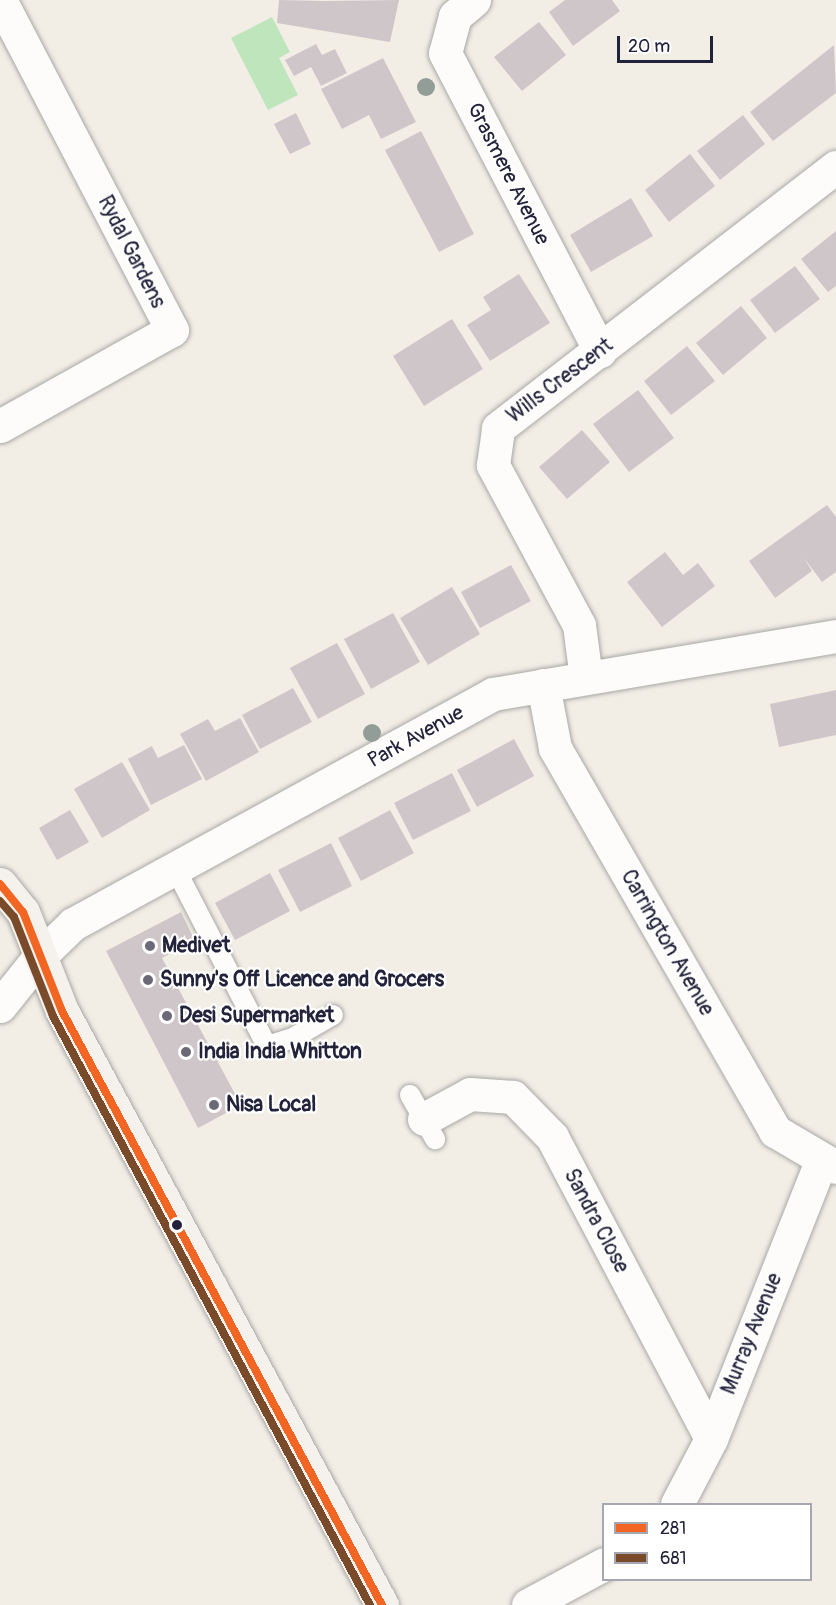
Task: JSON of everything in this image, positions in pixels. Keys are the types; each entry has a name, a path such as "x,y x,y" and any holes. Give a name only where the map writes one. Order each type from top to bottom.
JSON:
{"main road":[{"path":"0,884 23,912 62,1011 382,1605"}],"street":[{"name":"Rydal Gardens","path":"0,0 172,330 0,426"},
{"name":"Grasmere Avenue","path":"474,0 455,16 445,53 600,351"},
{"name":"Wills Crescent","path":"586,678 579,625 493,465 498,428 836,167"},
{"name":"Park Avenue","path":"0,1006 40,956 73,924 176,870 493,694 836,636"},
{"name":"Carrington Avenue","path":"543,685 555,748 775,1131 828,1164"},
{"name":"Sandra Close","path":"423,1118 470,1094 513,1097 552,1137 711,1439"},
{"name":"Murray Avenue","path":"678,1503 711,1439 828,1164"},
{"path":"528,1605 602,1565"}],"lane":[{"path":"176,870 267,1046 293,1038 333,1015"}],"green space":[{"path":"272,17 290,52 279,58 298,95 268,110 231,38"}],"building":[{"path":"279,0 399,0 390,42 277,23"},
{"path":"565,0 612,0 620,11 573,46 549,12"},
{"path":"539,22 566,55 522,91 494,57"},
{"path":"316,44 322,55 335,49 347,73 321,86 311,67 294,76 285,60"},
{"path":"834,45 836,93 773,141 750,112"},
{"path":"383,58 416,122 381,139 369,115 342,129 321,89"},
{"path":"296,113 311,144 290,154 274,124"},
{"path":"743,115 765,144 720,180 697,151"},
{"path":"421,131 474,234 439,252 385,150"},
{"path":"690,154 715,186 669,222 645,190"},
{"path":"631,198 653,236 591,272 570,235"},
{"path":"836,231 836,286 828,292 801,259"},
{"path":"795,266 820,299 775,333 750,300"},
{"path":"519,274 550,323 490,361 467,325 491,310 483,297"},
{"path":"741,306 767,338 723,375 696,343"},
{"path":"452,319 483,369 424,406 393,356"},
{"path":"687,346 715,381 671,415 644,381"},
{"path":"638,390 674,438 629,472 593,424"},
{"path":"582,430 610,462 567,499 539,467"},
{"path":"827,505 836,517 836,572 822,582 804,558 812,571 775,598 749,561"},
{"path":"665,552 683,575 698,563 715,586 662,627 627,582"},
{"path":"511,565 531,601 480,628 461,592"},
{"path":"452,587 480,634 428,665 400,618"},
{"path":"393,613 420,662 371,689 344,639"},
{"path":"337,643 365,694 318,719 290,668"},
{"path":"293,688 312,722 260,749 242,715"},
{"path":"836,690 836,735 779,747 770,704"},
{"path":"240,718 259,752 206,781 180,734 208,719 215,731"},
{"path":"514,739 534,776 477,807 457,770"},
{"path":"184,745 202,779 151,805 128,759 152,746 158,758"},
{"path":"122,762 150,810 102,838 74,789"},
{"path":"452,773 471,811 413,840 394,803"},
{"path":"70,810 89,842 57,860 39,828"},
{"path":"390,810 414,853 361,881 338,838"},
{"path":"331,843 352,886 300,912 278,870"},
{"path":"270,873 290,911 235,940 215,903"},
{"path":"181,912 195,941 162,958 241,1105 198,1128 106,951"}],"transit line":[{"name":"281","path":"0,884 23,912 62,1011 382,1605"},
{"name":"681","path":"0,901 14,917 53,1016 370,1605"}],"place":[{"name":"Medivet","path":"150,946"},
{"name":"Sunny's Off Licence and Grocers","path":"148,980"},
{"name":"Desi Supermarket","path":"167,1016"},
{"name":"India India Whitton","path":"186,1052"},
{"name":"Nisa Local","path":"214,1105"}]}
